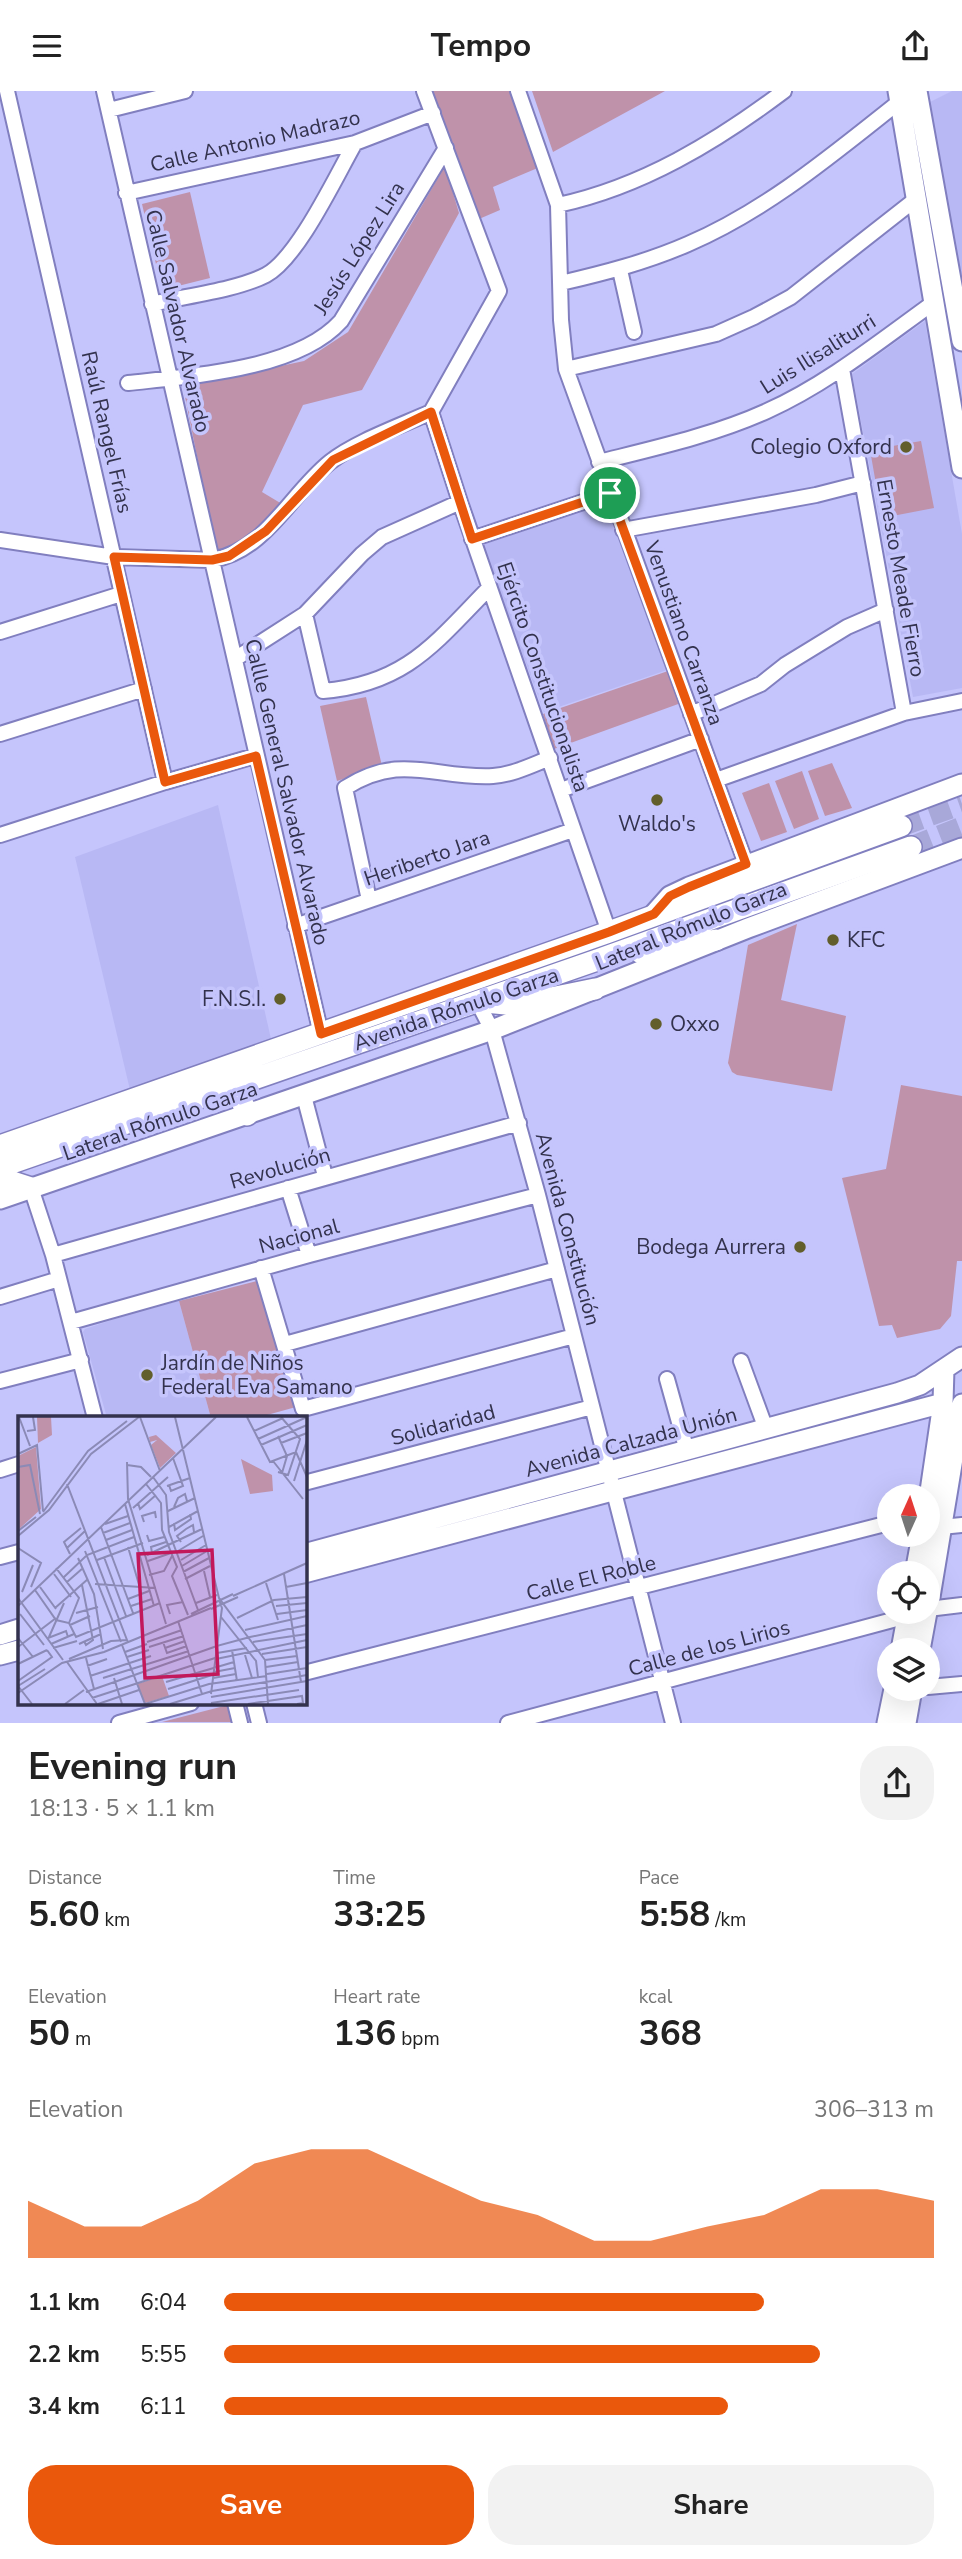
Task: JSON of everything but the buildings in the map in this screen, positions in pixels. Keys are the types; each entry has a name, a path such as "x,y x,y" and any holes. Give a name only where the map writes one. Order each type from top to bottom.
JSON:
{"main road":[{"name":"Avenida Rómulo Garza","path":"0,1146 609,932 901,826"},
{"name":"Avenida Rómulo Garza","path":"0,1167 600,959 911,847"},
{"path":"600,959 716,940"},
{"path":"478,1001 517,1005 594,989"},
{"path":"236,1085 247,1115"},
{"path":"0,1178 31,1188"}],"street":[{"name":"Raúl Rangel Frías","path":"7,91 165,782"},
{"name":"Calle Salvador Alvarado","path":"104,91 212,560"},
{"path":"109,110 185,91"},
{"path":"0,540 114,557 212,560 236,552 266,531 333,460 431,412 499,291 424,91"},
{"name":"Venustiano Carranza","path":"518,91 558,205 561,320 566,369 746,864"},
{"path":"558,205 598,195 655,171 706,145 783,91"},
{"path":"917,91 962,341"},
{"path":"898,97 962,468"},
{"path":"561,283 620,269 688,244 741,217 799,181 898,97"},
{"name":"Calle Antonio Madrazo","path":"126,193 355,143 433,113"},
{"path":"152,304 250,282 279,266 296,245 355,143"},
{"name":"Jesús López Lira","path":"128,383 243,366 299,352 325,337 341,321 446,148"},
{"path":"566,369 716,334 754,317 790,297 916,199"},
{"path":"620,269 634,332"},
{"name":"Luis Ilisaliturri","path":"599,462 712,431 767,411 842,369 933,303"},
{"name":"Ernesto Meade Fierro","path":"842,369 904,713"},
{"name":"Ejército Constitucionalista","path":"431,412 472,539 609,932"},
{"path":"623,530 816,495 863,483"},
{"path":"472,539 610,493"},
{"path":"235,659 305,614 374,543 396,529 460,502"},
{"name":"Callle General Salvador Alvarado","path":"212,560 321,1034"},
{"path":"305,614 323,691 342,690 388,677 425,653 489,588"},
{"path":"0,632 121,594"},
{"path":"691,714 761,684 785,665 847,627 886,610"},
{"path":"0,734 144,689"},
{"path":"716,780 904,713 962,701"},
{"path":"561,790 701,739"},
{"path":"0,835 256,756"},
{"path":"369,900 345,788 382,770 422,769 489,776 515,771 550,758"},
{"name":"Lateral Rómulo Garza","path":"654,914 670,896 746,864 962,784"},
{"name":"Heriberto Jara","path":"295,926 573,830"},
{"name":"Lateral Rómulo Garza","path":"0,1199 492,1030 716,940 962,848"},
{"name":"Avenida Constitución","path":"478,1001 492,1030 519,1123 673,1723"},
{"path":"304,1096 325,1176"},
{"name":"Revolución","path":"53,1255 519,1123"},
{"path":"31,1188 53,1255 95,1416"},
{"path":"288,1188 309,1255"},
{"name":"Nacional","path":"71,1322 261,1268 538,1195"},
{"path":"261,1268 303,1409 575,1336"},
{"path":"285,1343 557,1269"},
{"path":"0,1297 59,1279"},
{"name":"Avenida Calzada Unión","path":"611,1481 687,1451 920,1385 962,1357"},
{"path":"0,1381 81,1360"},
{"path":"741,1361 766,1429"},
{"path":"935,1561 959,1445 953,1403 944,1369"},
{"path":"667,1379 687,1451"},
{"path":"933,1484 953,1403"},
{"name":"Avenida Calzada Unión","path":"306,1572 391,1541 611,1481 953,1403"},
{"name":"Solidaridad","path":"306,1482 592,1407"},
{"path":"0,1470 18,1464"},
{"path":"941,1527 962,1525"},
{"name":"Calle El Roble","path":"306,1672 877,1526"},
{"name":"Avenida Calzada Unión","path":"306,1554 391,1541"},
{"path":"0,1557 18,1552"},
{"path":"940,1608 962,1605"},
{"name":"Calle de los Lirios","path":"508,1723 877,1623"},
{"path":"0,1635 18,1629"},
{"path":"0,1655 18,1650"},
{"path":"940,1686 962,1684"},
{"path":"887,1723 892,1701"},
{"path":"906,1723 911,1701"},
{"path":"119,1723 184,1705"},
{"path":"236,1705 240,1723"},
{"path":"254,1705 259,1723"}],"shaded area":[{"path":"432,91 515,91 540,167 493,187 500,210 479,219"},
{"path":"532,91 665,91 553,152"},
{"path":"952,91 962,91 962,277 928,103"},
{"path":"445,166 459,213 362,390 303,405 262,492 282,504 244,541 217,555 183,387 304,361 348,332"},
{"path":"190,192 210,278 162,290 142,204"},
{"name":"Colegio Oxford","path":"925,321 962,534 962,688 913,697 852,374"},
{"path":"921,441 934,508 882,518 870,450"},
{"path":"606,503 667,670 544,712 482,545"},
{"path":"668,671 681,703 554,749 543,714"},
{"path":"366,697 382,766 337,781 320,706"},
{"path":"832,763 852,808 825,816 808,771"},
{"path":"802,771 819,819 794,829 775,781"},
{"path":"769,783 787,832 761,841 742,793"},
{"path":"218,805 271,1039 130,1090 75,857"},
{"path":"797,924 781,1000 846,1016 832,1091 737,1075 732,1072 728,1063 748,945"},
{"path":"901,1085 962,1096 962,1261 957,1261 951,1316 940,1329 897,1338 892,1325 879,1326 842,1178 886,1169"},
{"path":"261,1280 296,1407 263,1416 210,1416 179,1301"},
{"name":"Jardín de Niños Federal Eva Samano","path":"179,1301 210,1416 106,1416 83,1332 85,1329"},
{"path":"228,1705 232,1722 162,1722"}],"tunnel":[{"path":"901,826 962,804"},
{"path":"911,847 962,827"}],"place":[{"name":"Colegio Oxford","path":"906,447"},
{"name":"Waldo's","path":"657,800"},
{"name":"KFC","path":"833,940"},
{"name":"F.N.S.I.","path":"280,999"},
{"name":"Oxxo","path":"656,1024"},
{"name":"Bodega Aurrera","path":"800,1247"},
{"name":"Jardín de Niños Federal Eva Samano","path":"147,1375"}],"route":[{"path":"431,412 472,539 610,493 746,864 670,896 654,914 609,932 321,1034 256,756 165,782 114,557 212,560 229,556 266,531 333,460 431,412"}]}
